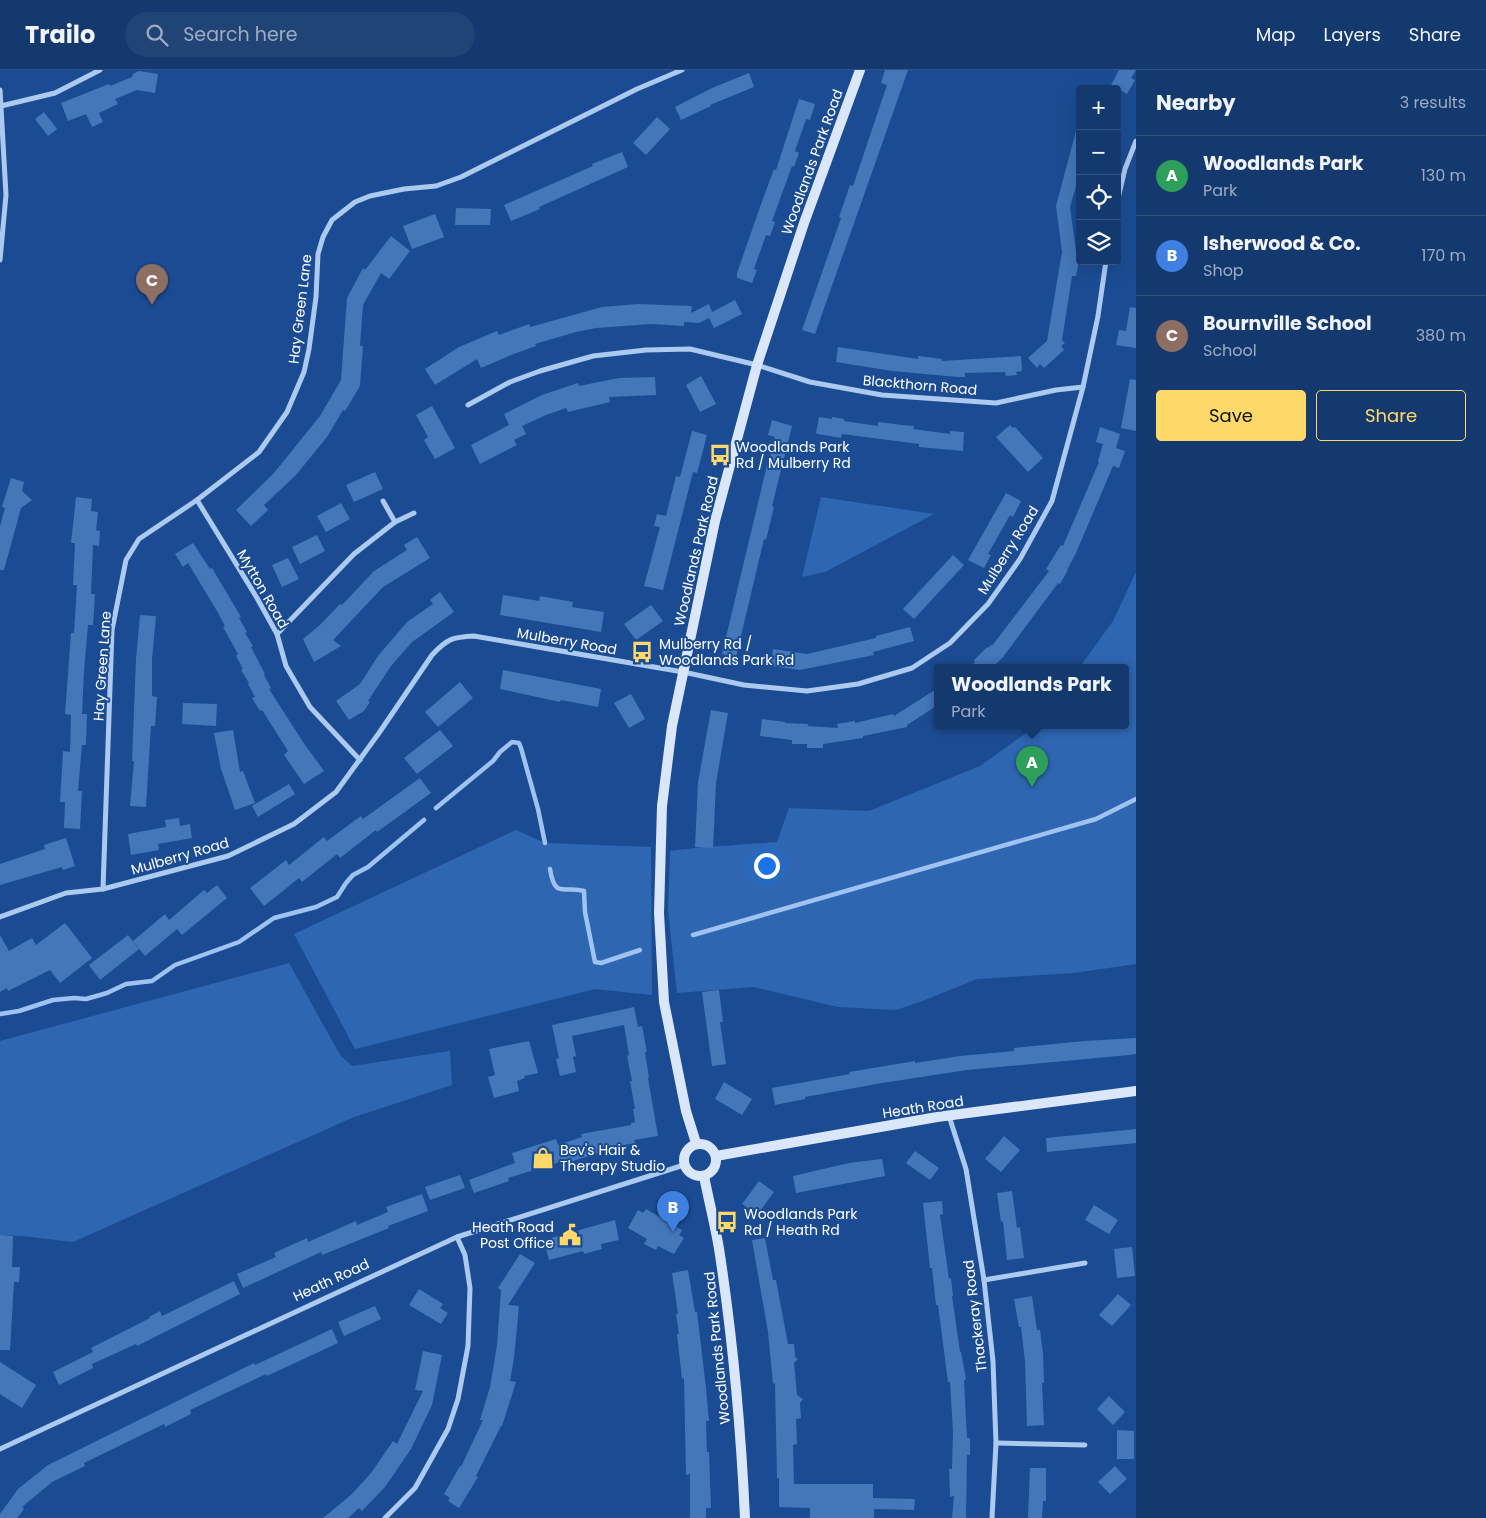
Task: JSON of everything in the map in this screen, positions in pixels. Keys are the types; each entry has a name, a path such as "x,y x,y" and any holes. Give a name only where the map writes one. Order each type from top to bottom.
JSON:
{"street":[{"path":"1,106 55,93 100,70"},
{"name":"Hay Green Lane","path":"102,889 112,630 126,560 139,540 197,500 259,452 287,412 304,372 316,297 318,254 323,237 332,220 355,202 370,196 404,189 436,186 461,178 637,89 682,70"},
{"name":"Woodlands Park Road","path":"696,1143 686,1112 664,1002 658,913 662,806 672,726 714,521 757,365 804,223 860,70"},
{"path":"0,90 6,195 0,260"},
{"path":"1121,186 1125,169 1136,141"},
{"name":"Mulberry Road","path":"0,917 66,893 102,889 228,856 294,824 336,792 432,655 442,645 455,637 474,636 744,684 807,691 858,684 912,668 950,643 988,604 1020,559 1052,501 1083,387 1098,316 1105,265"},
{"name":"Blackthorn Road","path":"468,405 510,382 540,371 593,356 646,350 690,350 757,365 810,382 882,395 996,404 1056,390 1083,387"},
{"name":"Mytton Road","path":"197,500 258,598 277,634 286,666 310,707 360,760"},
{"path":"383,501 396,522"},
{"path":"277,634 354,554 396,522 414,513"},
{"name":"Heath Road","path":"716,1156 949,1116 1136,1091"},
{"name":"Thackeray Road","path":"949,1116 966,1169 984,1280 993,1361 996,1443 992,1518"},
{"path":"696,1143 712,1148 716,1156 714,1169 704,1176 695,1176 684,1165 684,1154 688,1148 696,1143"},
{"name":"Heath Road","path":"0,1448 457,1237 684,1165"},
{"name":"Woodlands Park Road","path":"704,1176 720,1253 733,1361 743,1472 745,1518"},
{"path":"385,1518 415,1488 448,1429 458,1399 468,1346 470,1288 465,1255 457,1237"},
{"path":"984,1280 1085,1263"},
{"path":"996,1443 1085,1445"}],"shaded area":[{"path":"821,497 934,514 825,572 802,577"},
{"path":"1136,572 1136,964 1074,973 977,979 896,1010 838,1007 754,987 677,993 668,911 670,851 777,842 789,808 869,811 980,766 1032,729 1129,729 1129,664 1082,664 1113,621"},
{"path":"516,830 545,843 651,847 652,995 595,989 355,1049 294,934"},
{"path":"289,963 340,1055 352,1066 450,1051 452,1085 354,1117 73,1242 0,1235 0,1041"}],"building":[{"path":"885,70 908,70 815,334 802,330 841,218 839,217 850,185 853,186 887,85 881,83"},
{"path":"1119,70 1136,70 1131,78 1135,80 1127,94 1121,90 1121,85 1111,85"},
{"path":"139,71 158,74 155,93 137,90 115,99 118,104 99,113 103,122 92,127 86,114 68,121 61,103 132,77 133,74"},
{"path":"749,73 754,87 710,105 681,120 675,107 712,88"},
{"path":"799,99 815,104 810,120 806,119 795,151 799,153 794,167 792,166 772,221 775,222 770,236 766,235 754,269 757,270 752,283 737,278 737,273 774,169 776,170"},
{"path":"44,112 57,129 48,136 35,119"},
{"path":"657,117 670,129 646,155 633,143"},
{"path":"1076,131 1076,186 1070,207 1076,265 1078,266 1076,276 1072,276 1062,340 1065,343 1061,346 1064,350 1044,368 1040,364 1037,368 1028,358 1047,341 1062,252 1056,206"},
{"path":"622,152 628,167 511,221 504,205"},
{"path":"456,208 491,209 490,225 455,225"},
{"path":"435,214 444,237 412,249 403,226"},
{"path":"391,236 410,251 389,279 381,273 363,305 360,346 363,346 360,386 327,437 296,475 264,505 268,510 251,526 236,510 274,473 320,416 341,380 347,298 363,268 365,270"},
{"path":"735,300 742,314 714,328 709,318 699,323 684,322 684,326 651,324 596,328 576,332 535,344 536,346 481,368 477,359 435,385 425,369 459,347 497,331 499,335 529,324 530,327 602,307 638,304 692,306 691,313 709,304 712,312"},
{"path":"1130,307 1136,308 1136,348 1116,345 1119,330 1126,331"},
{"path":"838,347 918,359 918,356 942,359 942,361 1021,356 1022,371 1016,372 1017,375 1006,376 1005,372 965,373 965,377 958,377 892,371 836,362"},
{"path":"701,376 716,404 700,412 686,385"},
{"path":"655,377 656,395 609,397 610,402 568,412 566,408 546,415 522,426 526,434 514,440 517,445 480,464 471,445 509,425 504,414 542,395 578,383 579,386 619,378"},
{"path":"1130,379 1136,380 1136,431 1121,428"},
{"path":"432,406 455,448 435,459 424,440 428,437 416,415"},
{"path":"819,417 832,419 832,417 844,419 844,421 878,426 878,422 914,426 913,429 950,434 950,431 964,432 963,451 919,447 919,444 842,434 841,438 818,434 816,433"},
{"path":"772,420 792,426 772,506 774,507 766,540 764,539 736,657 722,654 775,437 768,435"},
{"path":"1010,425 1013,428 1015,427 1043,458 1028,472 996,437"},
{"path":"1100,427 1120,434 1116,448 1125,451 1119,468 1113,466 1068,570 1060,584 1058,583 996,664 973,664 974,660 987,647 992,646 1049,571 1046,569 1061,545 1063,546 1099,462 1103,444 1096,442"},
{"path":"692,431 707,435 697,473 693,472 663,590 644,586 660,527 654,526 657,514 666,516 676,476 680,477"},
{"path":"375,472 383,489 354,502 346,485"},
{"path":"11,478 24,482 22,491 32,500 21,508 4,570 0,570 0,526 5,508 2,507"},
{"path":"1006,493 1021,501 1013,517 1010,515 988,554 991,555 984,568 968,560"},
{"path":"76,497 92,499 91,511 98,512 96,530 100,531 99,546 93,545 91,594 95,594 93,625 88,625 84,671 82,714 87,714 86,745 82,745 78,791 82,791 80,829 64,828 65,802 60,802 63,751 70,752 71,715 65,714 71,633 74,633 77,585 73,585 75,543 71,543"},
{"path":"341,503 350,519 326,532 317,516"},
{"path":"317,535 325,551 300,564 292,547"},
{"path":"417,537 430,558 383,587 333,640 341,646 314,662 303,639 340,604 342,605 374,571 407,550 404,545"},
{"path":"193,543 210,569 212,568 241,617 239,618 247,632 245,633 253,646 251,647 271,688 269,689 324,771 304,784 284,755 288,751 262,710 260,711 252,698 255,697 241,670 243,669 236,656 238,654 223,627 225,626 217,611 188,563 183,567 175,554"},
{"path":"953,555 964,565 914,619 903,609"},
{"path":"288,558 299,579 282,587 272,565"},
{"path":"440,592 454,612 412,642 391,666 368,701 370,702 364,711 349,720 336,701 360,684 378,656 407,622 433,604 430,600"},
{"path":"503,595 539,601 540,596 573,602 572,607 604,612 601,632 500,615"},
{"path":"651,605 663,621 636,640 624,624"},
{"path":"140,615 156,616 152,659 152,696 157,697 155,726 151,726 146,807 130,806 134,761 132,761 136,659"},
{"path":"910,627 914,641 873,652 874,655 800,670 771,666 773,649 807,654 876,638 876,636"},
{"path":"503,670 601,689 598,707 561,700 560,702 500,689"},
{"path":"460,682 473,698 438,727 425,712"},
{"path":"934,691 934,708 907,725 907,727 863,736 863,738 823,744 823,748 807,748 807,744 792,744 792,740 760,736 762,719 808,724 808,726 838,728 837,724 855,721 855,723 893,714 894,716"},
{"path":"631,694 645,719 629,728 614,703"},
{"path":"183,703 217,704 216,726 182,724"},
{"path":"711,710 728,713 716,783 713,848 695,847 698,782"},
{"path":"233,730 240,772 243,771 255,803 235,810 221,769 214,733"},
{"path":"440,730 453,746 417,774 404,758"},
{"path":"420,778 431,793 377,832 376,830 340,858 337,854 302,882 299,878 264,906 250,888 286,860 289,865 324,837 327,841 361,816 363,819"},
{"path":"289,784 295,794 258,817 252,806"},
{"path":"179,818 180,826 190,824 192,838 158,844 159,850 131,855 128,834 166,827 165,820"},
{"path":"66,838 75,866 63,870 62,867 0,885 0,864 45,849 44,845"},
{"path":"217,885 227,898 182,935 177,929 145,956 133,941 165,914 169,920 204,890 207,893"},
{"path":"65,923 92,958 60,983 50,970 8,991 7,988 0,992 0,935 9,951 32,938 36,945"},
{"path":"128,935 139,949 100,980 89,965"},
{"path":"719,990 723,1022 720,1022 726,1064 712,1066 702,992"},
{"path":"634,1007 638,1027 642,1026 647,1052 645,1052 648,1078 658,1136 634,1140 635,1143 597,1150 598,1153 561,1165 560,1162 508,1178 509,1181 474,1193 469,1180 515,1163 512,1153 556,1139 558,1145 582,1137 581,1134 631,1125 631,1123 635,1122 633,1109 635,1109 630,1081 632,1081 624,1025 572,1036 576,1056 573,1057 576,1072 560,1076 556,1059 559,1058 552,1025"},
{"path":"1136,1038 1136,1054 967,1070 805,1097 805,1099 775,1105 772,1088 915,1061 915,1063 960,1056 1014,1051 1014,1048"},
{"path":"529,1041 538,1073 524,1076 525,1078 517,1081 519,1091 494,1098 488,1077 495,1075 489,1049"},
{"path":"724,1082 752,1099 742,1115 715,1099"},
{"path":"1136,1129 1136,1143 1047,1152 1046,1138"},
{"path":"1004,1136 1020,1150 1001,1172 985,1159"},
{"path":"915,1151 939,1168 930,1180 906,1163"},
{"path":"882,1159 885,1176 796,1193 793,1176 849,1163"},
{"path":"460,1175 465,1188 430,1200 425,1187"},
{"path":"759,1181 774,1192 757,1215 742,1204"},
{"path":"1012,1191 1017,1228 1020,1227 1024,1258 1007,1260 1003,1221 1001,1222 997,1193"},
{"path":"422,1194 428,1211 322,1255 321,1252 243,1288 237,1274 276,1257 274,1253 307,1238 308,1242 356,1221 357,1225 388,1212 386,1207"},
{"path":"942,1201 943,1214 940,1215 949,1279 951,1278 960,1352 966,1379 964,1380 967,1438 970,1438 970,1455 967,1455 966,1518 952,1518 954,1496 950,1497 949,1469 952,1469 953,1431 950,1382 948,1382 932,1268 930,1268 923,1203"},
{"path":"1094,1205 1118,1220 1109,1234 1085,1220"},
{"path":"646,1209 682,1230 679,1235 684,1238 674,1254 658,1246 656,1250 644,1244 647,1239 628,1228 638,1210 643,1213"},
{"path":"615,1220 619,1240 601,1244 602,1249 584,1254 583,1251 549,1260 544,1240"},
{"path":"0,1235 13,1236 12,1267 20,1267 19,1282 14,1282 10,1350 0,1350"},
{"path":"765,1238 773,1280 776,1280 788,1344 794,1344 795,1357 798,1359 794,1363 797,1395 803,1399 800,1403 801,1418 796,1419 797,1444 793,1445 794,1484 873,1484 873,1498 915,1499 914,1510 874,1509 874,1518 810,1518 810,1508 779,1507 775,1383 773,1384 768,1332 752,1240"},
{"path":"1132,1247 1135,1276 1117,1278 1114,1249"},
{"path":"520,1254 535,1263 508,1305 519,1306 510,1381 516,1382 502,1426 476,1476 478,1477 459,1508 448,1501 450,1498 444,1494 461,1467 483,1420 480,1420 490,1387 497,1345 501,1290 498,1288"},
{"path":"688,1270 695,1312 697,1312 709,1421 706,1421 711,1508 706,1508 706,1518 690,1518 690,1474 686,1475 684,1378 682,1379 677,1334 679,1334 676,1314 678,1314 672,1273"},
{"path":"234,1281 240,1294 137,1346 136,1344 92,1364 93,1368 59,1385 53,1372 93,1352 91,1348 160,1311 162,1316"},
{"path":"419,1289 443,1304 440,1308 448,1313 441,1324 409,1305"},
{"path":"1118,1294 1131,1305 1112,1326 1099,1315"},
{"path":"1032,1296 1037,1330 1040,1330 1043,1354 1044,1425 1027,1426 1025,1361 1021,1327 1019,1327 1014,1299"},
{"path":"375,1306 381,1319 344,1336 338,1322"},
{"path":"332,1329 338,1343 267,1376 266,1374 190,1410 191,1414 165,1427 164,1424 84,1463 85,1466 52,1482 22,1507 24,1509 17,1518 0,1518 0,1514 18,1489 48,1465 254,1363 255,1365"},
{"path":"423,1351 442,1355 432,1405 411,1449 385,1487 362,1511 359,1508 348,1518 323,1518 351,1495 371,1473 393,1441 397,1444 423,1391 415,1390"},
{"path":"0,1362 36,1385 22,1408 0,1394"},
{"path":"1109,1396 1125,1412 1113,1425 1097,1409"},
{"path":"1117,1430 1134,1431 1134,1459 1117,1459"},
{"path":"1115,1466 1127,1479 1110,1494 1098,1482"},
{"path":"1030,1468 1046,1468 1046,1501 1043,1501 1042,1518 1028,1518"}],"waterway":[{"path":"436,808 493,761 512,742 519,743 538,809 545,843"},
{"path":"693,935 1096,819 1136,799"},
{"path":"0,1014 19,1011 53,1000 86,999 107,993 126,984 152,981 175,965 239,942 274,918 316,907 337,897 353,875 368,867 424,820"},
{"path":"550,869 552,879 558,888 584,891 585,912 595,962 601,963 640,950"}],"place":[{"name":"Bournville School","path":"152,305"},
{"name":"Woodlands Park Rd / Mulberry Rd","path":"720,455"},
{"name":"Mulberry Rd / Woodlands Park Rd","path":"642,652"},
{"name":"Woodlands Park","path":"1032,787"},
{"name":"Bev's Hair & Therapy Studio","path":"543,1158"},
{"name":"Woodlands Park Rd / Heath Rd","path":"727,1222"},
{"name":"Isherwood & Co.","path":"673,1232"},
{"name":"Heath Road Post Office","path":"570,1235"}]}
